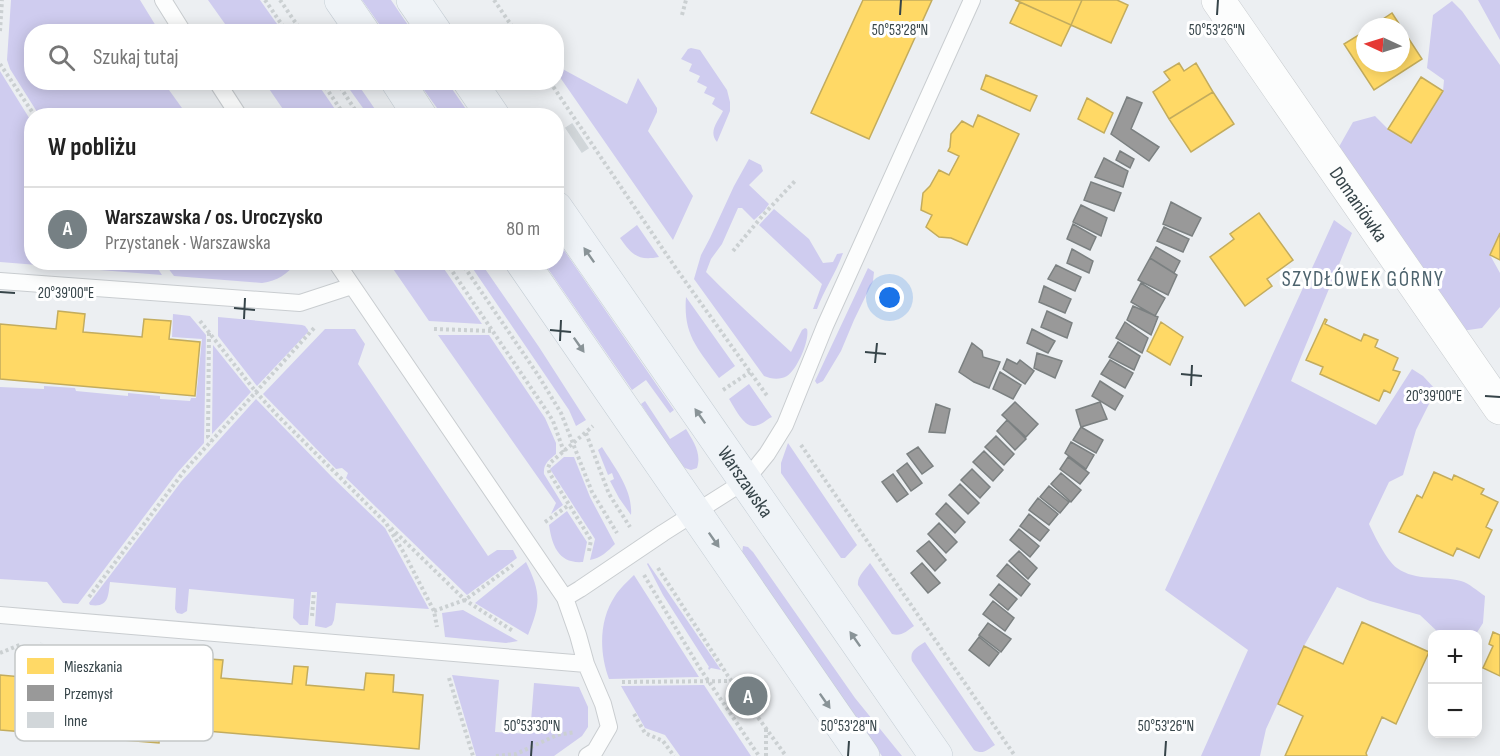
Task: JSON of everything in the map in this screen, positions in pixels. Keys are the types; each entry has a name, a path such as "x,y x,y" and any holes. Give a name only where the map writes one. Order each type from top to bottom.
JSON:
{"main road":[{"path":"341,0 358,24"},
{"path":"413,0 430,24"},
{"path":"403,90 415,108"},
{"path":"475,90 488,108"},
{"name":"Warszawska","path":"564,220 936,756"},
{"path":"528,270 863,756"}],"street":[{"name":"Domaniówka","path":"1218,0 1500,408"}],"lane":[{"path":"162,0 178,24"},
{"path":"565,598 745,481 767,454 785,425 825,326 972,0"},
{"path":"222,90 234,108"},
{"path":"341,270 565,598 609,727 595,751 587,756"},
{"path":"0,282 300,303 352,286"},
{"path":"0,615 586,664"}],"path":[{"path":"0,31 2,0"},
{"path":"265,0 282,24"},
{"path":"280,0 296,24"},
{"path":"494,0 510,24"},
{"path":"681,15 686,0"},
{"path":"0,64 29,108"},
{"path":"327,90 340,108"},
{"path":"342,90 354,108"},
{"path":"733,250 795,181"},
{"path":"451,270 550,416 564,452"},
{"path":"466,270 561,413 592,492 786,756"},
{"path":"71,621 185,470 352,286"},
{"path":"178,293 276,414 465,600 560,661"},
{"path":"434,329 493,331"},
{"path":"210,333 208,437 212,441"},
{"path":"723,391 750,372"},
{"path":"580,589 591,540 549,474 548,468 550,463 593,426"},
{"path":"585,433 653,588 699,667 759,756"},
{"path":"386,523 434,611 441,651 472,756"},
{"path":"434,611 465,600 533,551"},
{"path":"41,645 42,639"},
{"path":"20,645 27,642"},
{"path":"0,653 15,647"},
{"path":"496,756 516,754 557,735 609,727"},
{"path":"766,728 766,756"},
{"path":"651,735 663,741 674,756"}],"shaded area":[{"path":"11,0 140,0 155,24 24,24 24,90 169,90 182,108 35,108 10,69 7,60"},
{"path":"208,0 260,0 277,24 225,24"},
{"path":"362,0 391,0 407,24 379,24"},
{"path":"1478,0 1500,0 1500,40"},
{"path":"1452,1 1462,11 1500,65 1500,233 1490,255 1500,273 1500,307 1482,328 1448,333 1331,164 1353,122 1375,116 1388,129 1411,143 1443,91 1444,80 1427,68 1433,15"},
{"path":"691,48 700,50 727,90 730,111 717,142 713,134 723,111 712,104 715,98 704,93 707,87 697,82 700,76 689,71 692,64 681,59"},
{"path":"564,70 627,104 638,78 657,108 648,131 693,196 673,240 564,83"},
{"path":"0,71 24,110 24,264 0,262"},
{"path":"270,90 322,90 334,108 282,108"},
{"path":"350,90 362,90 374,108 363,108"},
{"path":"424,90 453,90 465,108 437,108"},
{"path":"749,159 761,165 763,171 749,185 769,204 754,220 742,208 738,208 706,272 791,352 802,330 807,329 807,340 799,361 791,373 778,379 764,376 694,279 701,255"},
{"path":"774,209 809,239 823,263 833,262 837,254 843,253 817,309 813,309 822,284 759,225"},
{"path":"1334,220 1352,233 1291,381 1376,425 1412,369 1423,376 1436,390 1416,430 1403,475 1389,482 1369,524 1385,554 1397,568 1420,577 1461,581 1485,596 1483,623 1479,630 1436,630 1420,615 1370,601 1337,587 1304,646 1266,729 1260,756 1201,756 1248,650 1165,590"},
{"path":"637,225 659,257 646,258 636,255 620,238"},
{"path":"564,250 674,410 670,413 646,380 632,390 549,270 564,270"},
{"path":"868,268 874,272 873,281 841,351 823,381 817,384 815,381"},
{"path":"100,270 159,270 162,275"},
{"path":"169,270 289,270 273,281 262,283 174,276"},
{"path":"394,270 445,270 482,324 429,321"},
{"path":"474,270 486,270 586,420 576,426 569,410"},
{"path":"686,297 735,366 719,378 690,332 687,322"},
{"path":"173,314 190,316 206,335 204,443 177,473 78,604 63,603 47,582 0,579 0,387 75,388 76,391 128,396 128,393 160,396 160,399 190,401 191,398 196,398 202,339 172,337"},
{"path":"218,317 302,325 308,332 257,386 218,336"},
{"path":"325,329 355,329 365,344 358,364 488,556 497,550 513,550 517,558 467,595 346,478 348,473 342,468 336,469 263,394"},
{"path":"438,335 489,335 545,418 556,443 556,454 546,465 544,474 563,505 551,514 556,503"},
{"path":"213,345 251,392 212,434"},
{"path":"749,384 772,417 762,424 753,426 741,418 729,399"},
{"path":"256,399 385,528 429,609 336,603 332,625 326,628 315,626 317,592 311,592 308,625 300,625 293,618 294,599 189,589 187,611 182,614 177,613 175,609 176,588 110,582 108,596 104,603 90,605 89,603 181,482"},
{"path":"645,401 670,439 686,429 698,452 697,468 691,470 685,468 676,458 641,404"},
{"path":"788,443 857,545 845,558 841,558 781,473 781,463"},
{"path":"602,447 626,488 631,515 610,481 614,479 612,473 608,475 598,450"},
{"path":"564,457 574,457 590,497 615,544 594,559 590,560 595,539 550,469"},
{"path":"567,511 587,542 583,562 575,562 562,557 552,540 549,525"},
{"path":"743,546 753,552 855,698 902,756 882,756 742,553"},
{"path":"526,562 538,598 528,635 475,603"},
{"path":"648,563 721,670 711,668 709,670 663,595"},
{"path":"870,563 914,626 904,633 892,634 858,585 860,576"},
{"path":"634,575 699,677 609,679 603,658 603,626 617,593"},
{"path":"463,610 518,641 506,643 445,637 442,613"},
{"path":"925,642 995,745 982,752 974,750 912,661 913,651"},
{"path":"452,675 499,680 495,732 530,734 534,683 579,687 588,707 588,727 582,736 554,756 476,756"},
{"path":"704,685 751,756 680,756 665,735 645,728 621,686"}],"building: Mieszkania":[{"path":"863,0 932,0 869,139 811,113"},
{"path":"1015,0 1082,0 1071,25"},
{"path":"1082,0 1117,0 1128,5 1111,43 1071,25"},
{"path":"1020,2 1071,25 1061,46 1010,23"},
{"path":"1392,13 1395,18 1384,18"},
{"path":"1356,37 1356,62 1344,44"},
{"path":"1410,41 1422,59 1410,67"},
{"path":"1179,63 1184,71 1196,63 1213,92 1169,119 1153,92 1170,80 1164,72"},
{"path":"1362,72 1402,72 1374,90"},
{"path":"986,75 1037,96 1030,111 981,89"},
{"path":"1421,77 1443,91 1411,143 1388,129"},
{"path":"1213,92 1234,124 1191,152 1169,119"},
{"path":"1087,98 1113,113 1104,133 1078,119"},
{"path":"978,115 1019,134 967,245 951,238 939,237 926,227 932,215 921,210 923,193 939,170 949,175 959,156 948,151 951,134 962,121 973,127"},
{"path":"1259,213 1293,260 1267,279 1272,286 1245,306 1210,257 1234,239 1230,234"},
{"path":"1500,233 1500,260 1490,255"},
{"path":"58,311 85,314 83,332 142,337 144,319 171,321 169,339 200,342 195,396 0,379 0,324 56,329"},
{"path":"1325,319 1327,320 1325,324 1361,341 1364,334 1378,340 1375,347 1398,358 1393,370 1400,372 1390,393 1384,390 1379,401 1320,374 1323,367 1306,360"},
{"path":"1161,322 1183,337 1170,365 1147,351"},
{"path":"1434,472 1452,480 1454,475 1484,489 1481,494 1498,502 1486,527 1492,530 1479,558 1457,548 1453,556 1399,532 1417,495 1422,498"},
{"path":"1362,622 1428,652 1396,724 1382,717 1366,753 1367,756 1285,756 1303,716 1278,704 1304,646 1343,664"},
{"path":"1493,632 1500,635 1500,676 1483,668 1493,646 1489,644"},
{"path":"213,659 223,660 221,678 292,684 294,666 308,667 306,685 364,690 366,673 394,675 393,692 423,695 419,749 213,732"},
{"path":"0,675 15,676 15,731 0,730"},
{"path":"135,741 159,741 159,743"}],"building: Przemysł":[{"path":"1127,97 1142,103 1131,129 1159,147 1149,161 1111,134"},
{"path":"1120,151 1134,159 1130,168 1116,160"},
{"path":"1104,158 1128,171 1123,187 1095,177"},
{"path":"1091,182 1121,193 1114,211 1084,200"},
{"path":"1171,202 1201,218 1192,236 1163,224"},
{"path":"1081,205 1107,218 1101,236 1073,222"},
{"path":"1073,224 1096,237 1090,250 1067,239"},
{"path":"1164,227 1189,239 1183,252 1157,241"},
{"path":"1156,247 1180,261 1174,273 1150,258"},
{"path":"1072,249 1093,261 1089,273 1067,263"},
{"path":"1150,258 1177,275 1168,295 1138,280"},
{"path":"1056,265 1081,277 1075,291 1048,279"},
{"path":"1141,283 1165,298 1155,316 1131,302"},
{"path":"1044,286 1071,299 1065,313 1039,302"},
{"path":"1133,306 1158,317 1151,335 1127,320"},
{"path":"1047,311 1072,323 1067,338 1041,327"},
{"path":"1125,322 1148,338 1142,353 1116,338"},
{"path":"1032,329 1055,341 1048,353 1027,343"},
{"path":"1118,342 1140,356 1134,370 1109,357"},
{"path":"972,343 982,351 983,357 1000,362 989,388 959,372"},
{"path":"1037,353 1062,361 1055,378 1034,368"},
{"path":"1007,359 1017,364 1020,360 1034,371 1025,384 1003,369"},
{"path":"1110,360 1133,373 1125,388 1101,374"},
{"path":"1000,372 1021,385 1013,399 993,389"},
{"path":"1100,381 1123,396 1115,410 1092,396"},
{"path":"1015,402 1038,424 1026,437 1002,415"},
{"path":"1100,402 1107,419 1081,427 1076,410"},
{"path":"936,404 950,409 945,433 929,432"},
{"path":"1007,420 1026,439 1015,450 997,431"},
{"path":"1081,427 1103,440 1096,453 1073,440"},
{"path":"996,436 1014,454 1004,465 985,447"},
{"path":"1071,442 1094,455 1086,469 1065,453"},
{"path":"918,447 933,466 922,474 907,454"},
{"path":"984,451 1003,470 993,481 973,462"},
{"path":"1068,457 1089,473 1080,484 1060,469"},
{"path":"907,463 922,483 911,491 897,471"},
{"path":"972,469 990,487 980,498 961,480"},
{"path":"1061,473 1081,490 1071,502 1051,484"},
{"path":"893,474 908,494 897,502 882,482"},
{"path":"960,484 979,503 968,514 949,495"},
{"path":"1049,486 1069,502 1060,513 1040,497"},
{"path":"1038,498 1058,514 1049,525 1029,510"},
{"path":"946,503 965,522 955,533 936,514"},
{"path":"1029,514 1049,530 1040,541 1020,526"},
{"path":"939,523 957,542 946,553 928,534"},
{"path":"1019,529 1039,546 1030,557 1010,540"},
{"path":"929,541 946,560 935,571 917,551"},
{"path":"1019,551 1037,568 1028,579 1009,561"},
{"path":"922,563 940,583 928,593 911,573"},
{"path":"1007,564 1030,584 1021,596 997,576"},
{"path":"999,584 1017,599 1008,610 990,595"},
{"path":"993,601 1014,618 1005,631 983,614"},
{"path":"988,623 1011,639 1001,652 979,635"},
{"path":"979,637 999,653 989,666 969,650"}],"building: Inne":[{"path":"572,124 588,148 582,152 566,128"},
{"path":"746,685 762,708 755,713 739,690"}],"place":[{"name":"Warszawska / os. Uroczysko","path":"748,696"}],"district":[{"name":"SZYDŁÓWEK GÓRNY","path":"1363,279"}]}
